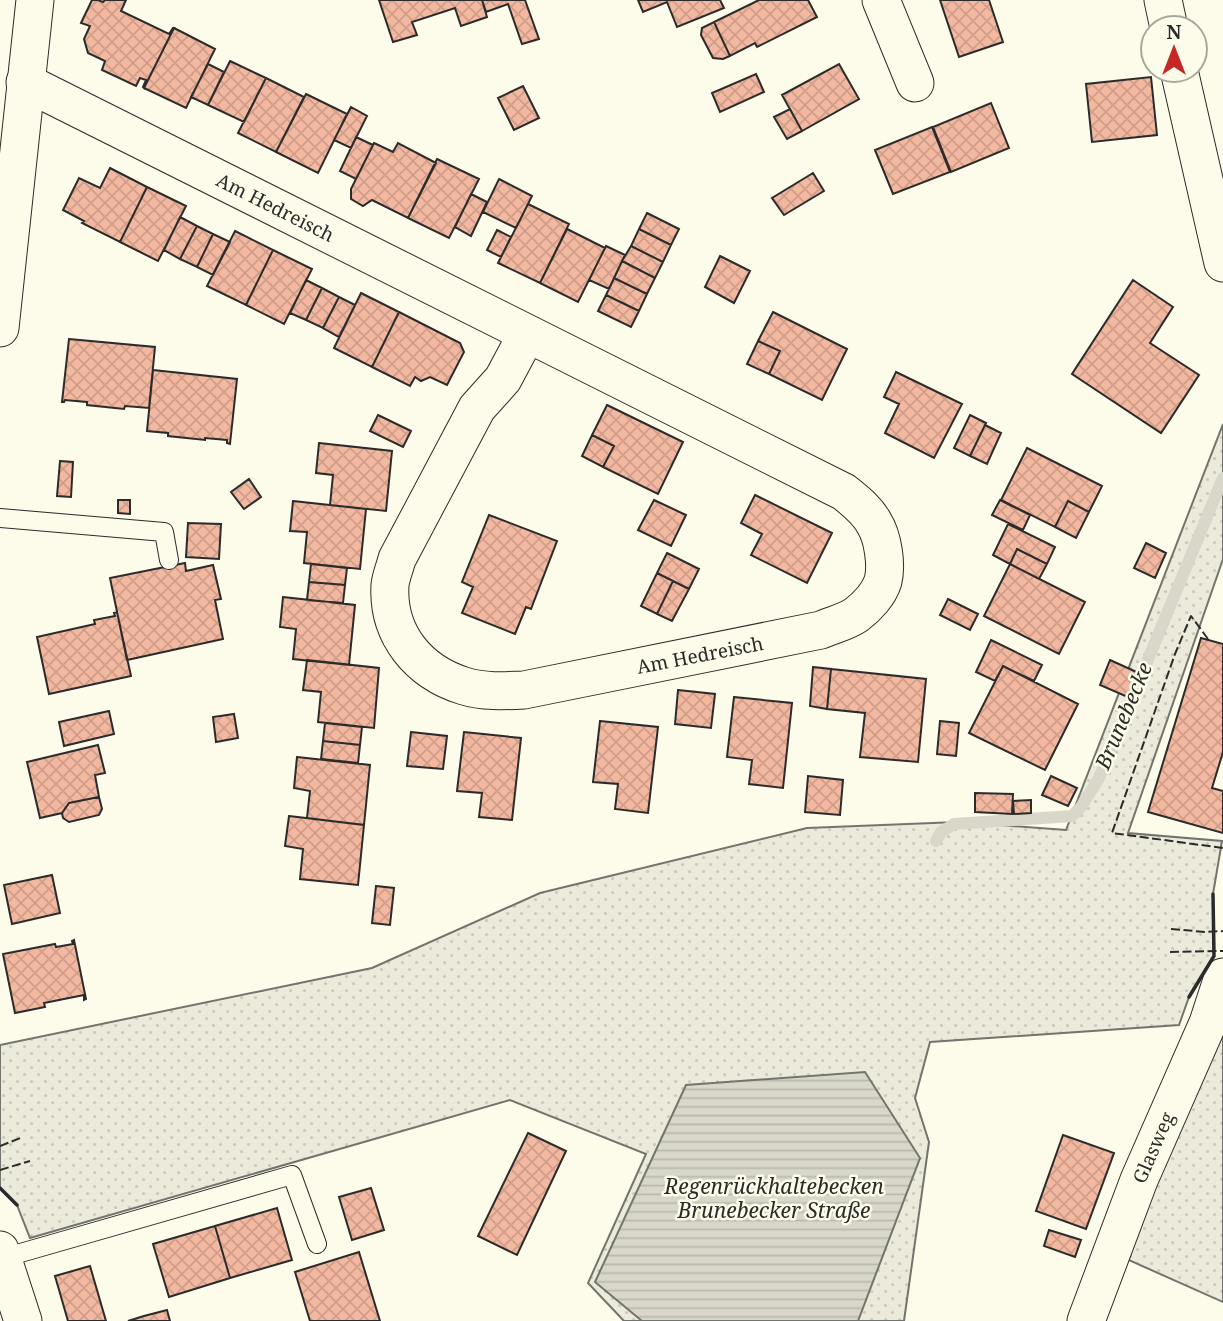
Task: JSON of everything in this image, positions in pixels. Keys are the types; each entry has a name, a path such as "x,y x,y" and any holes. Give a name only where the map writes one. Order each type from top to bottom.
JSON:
{"street":[{"path":"0,317 35,0"},
{"path":"881,0 915,83"},
{"name":"Am Hedreisch","path":"25,82 844,492 863,508 875,524 881,541 883,580 873,599 855,616 821,630 524,690 495,691 467,687 441,677 420,662 407,648 397,629 391,607 390,583 397,559 477,408 503,379 527,334"},
{"path":"1182,84 1223,263"},
{"name":"Glasweg","path":"1086,1321 1139,1180 1208,1023 1223,977"},
{"path":"1,1254 23,1321"}],"lane":[{"path":"0,518 164,532 169,560"},
{"path":"1,1254 292,1175 317,1244"}],"shaded area":[{"path":"1223,424 1223,559 1128,833 1222,841 1213,894 1214,956 1189,997 1179,1025 930,1042 915,1098 929,1142 904,1321 624,1321 588,1283 646,1154 510,1100 30,1238 17,1205 0,1188 0,1045 372,968 540,893 807,828 958,822 1066,830"},
{"path":"1223,1006 1223,1302 1122,1257"}],"water":[{"name":"Regenrückhaltebecken Brunebecker Straße","path":"865,1072 920,1158 858,1321 642,1321 595,1282 686,1085"}],"building":[{"path":"92,0 126,0 121,11 169,34 174,28 144,88 146,80 140,78 136,86 102,70 105,61 88,53 84,39 90,26 81,23"},
{"path":"379,0 482,0 487,17 461,26 455,8 412,22 417,35 393,42"},
{"path":"482,0 525,0 539,39 522,44 508,4 486,12"},
{"path":"638,0 720,0 724,8 677,27 667,2 643,12"},
{"path":"759,0 808,0 817,17 757,47 755,43 730,56 714,22"},
{"path":"940,0 989,0 1003,42 959,57"},
{"path":"714,22 730,56 723,59 713,58 701,35 702,28"},
{"path":"174,28 215,49 186,108 144,88"},
{"path":"230,61 266,78 244,122 208,105"},
{"path":"208,64 224,72 208,105 191,97"},
{"path":"839,64 859,99 802,131 782,95"},
{"path":"756,74 764,92 720,112 712,93"},
{"path":"266,78 304,97 276,152 238,133"},
{"path":"1139,78 1139,84 1152,84 1157,135 1092,142 1086,84"},
{"path":"523,86 539,118 514,130 498,98"},
{"path":"306,94 347,114 318,173 276,152"},
{"path":"991,103 1009,148 951,172 933,127"},
{"path":"351,107 367,116 351,148 334,140"},
{"path":"790,109 802,131 787,139 774,117"},
{"path":"932,127 950,172 893,194 875,150"},
{"path":"356,137 373,145 356,179 340,171"},
{"path":"374,143 393,152 398,143 436,163 408,218 372,200 363,206 351,199 351,189"},
{"path":"437,159 479,179 449,238 408,218"},
{"path":"110,168 147,187 120,242 63,210 79,178 100,188"},
{"path":"813,173 824,191 784,215 772,198"},
{"path":"499,179 532,196 516,228 483,212"},
{"path":"147,187 186,206 158,261 120,242"},
{"path":"471,194 487,202 471,236 455,227"},
{"path":"528,204 569,224 540,283 498,263"},
{"path":"647,213 679,229 671,245 639,229"},
{"path":"180,217 197,226 180,259 164,250"},
{"path":"197,226 213,234 197,267 180,259"},
{"path":"567,229 605,248 578,302 540,283"},
{"path":"639,229 671,245 663,262 631,246"},
{"path":"497,230 511,237 501,257 487,250"},
{"path":"235,231 273,250 246,305 207,286"},
{"path":"213,234 230,242 213,275 197,267"},
{"path":"606,246 625,255 609,289 589,280"},
{"path":"631,246 663,262 655,278 622,261"},
{"path":"273,250 312,269 284,324 246,305"},
{"path":"720,256 750,271 734,303 705,287"},
{"path":"622,261 655,278 647,294 614,278"},
{"path":"614,278 647,294 639,311 606,295"},
{"path":"306,280 322,288 306,320 290,313"},
{"path":"1133,280 1173,307 1150,343 1199,375 1161,433 1072,374"},
{"path":"322,288 339,297 323,328 306,320"},
{"path":"361,293 399,312 372,367 334,348"},
{"path":"606,295 639,311 631,327 598,311"},
{"path":"339,297 355,305 339,337 323,328"},
{"path":"399,312 460,343 464,352 447,385 430,377 421,381 415,377 410,386 372,367"},
{"path":"773,312 847,349 822,400 769,374 780,351 758,341"},
{"path":"69,339 155,347 149,408 125,406 124,409 87,405 87,402 62,402"},
{"path":"758,341 780,351 769,374 747,364"},
{"path":"153,370 237,379 230,444 227,440 168,436 168,433 147,431"},
{"path":"896,372 962,404 934,458 885,433 899,404 884,397"},
{"path":"607,405 683,442 658,494 603,467 614,446 592,435"},
{"path":"378,415 411,431 403,447 370,431"},
{"path":"970,415 986,423 970,456 954,448"},
{"path":"985,425 1001,433 987,464 970,456"},
{"path":"592,435 614,446 603,467 582,456"},
{"path":"319,443 392,451 386,511 330,505 333,475 316,473"},
{"path":"1027,448 1102,486 1089,512 1068,501 1055,527 1001,500"},
{"path":"60,461 73,462 71,497 57,496"},
{"path":"249,479 261,497 244,509 231,492"},
{"path":"755,495 832,533 807,583 751,555 762,534 741,523"},
{"path":"118,500 130,500 130,514 118,513"},
{"path":"654,500 686,515 671,546 638,530"},
{"path":"1000,500 1030,515 1023,530 992,515"},
{"path":"293,501 366,509 360,569 304,563 307,532 290,531"},
{"path":"1068,501 1089,512 1076,538 1055,527"},
{"path":"489,515 557,541 531,609 526,607 515,634 462,613 473,587 462,582"},
{"path":"188,523 221,524 219,559 186,557"},
{"path":"1008,524 1055,547 1047,564 1017,549 1010,564 993,555"},
{"path":"1146,543 1166,553 1155,578 1134,568"},
{"path":"1017,549 1047,564 1039,579 1010,564"},
{"path":"667,553 699,569 689,589 657,573"},
{"path":"185,563 186,571 213,565 221,599 215,600 223,639 127,660 110,578"},
{"path":"311,564 347,568 345,585 309,582"},
{"path":"1010,564 1085,602 1059,654 984,616"},
{"path":"657,573 673,581 657,614 641,606"},
{"path":"673,581 689,589 672,621 657,614"},
{"path":"309,582 345,585 343,603 307,600"},
{"path":"283,597 355,605 349,665 293,659 296,629 280,627"},
{"path":"948,599 978,614 970,630 940,615"},
{"path":"117,612 131,676 49,694 37,637 95,624 94,620 115,616 114,613"},
{"path":"1201,638 1223,644 1223,752 1212,788 1223,791 1223,833 1148,812"},
{"path":"991,640 1042,665 1034,681 1003,666 995,681 976,672"},
{"path":"307,660 379,668 374,728 318,722 321,692 303,690"},
{"path":"1110,660 1141,674 1130,698 1100,685"},
{"path":"1003,666 1078,704 1045,770 969,733"},
{"path":"813,667 831,669 827,709 810,706"},
{"path":"831,669 926,679 918,762 860,757 865,713 827,709"},
{"path":"678,690 715,694 711,728 675,724"},
{"path":"734,697 792,703 783,788 749,784 752,760 727,757"},
{"path":"109,711 114,734 64,746 59,722"},
{"path":"234,714 238,738 216,742 213,717"},
{"path":"600,721 658,727 648,813 615,809 618,784 593,782"},
{"path":"940,721 959,723 956,756 937,754"},
{"path":"325,723 362,727 360,745 323,741"},
{"path":"411,732 447,736 443,769 407,766"},
{"path":"464,732 521,738 512,820 479,817 482,793 457,791"},
{"path":"323,741 360,745 358,763 321,759"},
{"path":"98,745 105,773 95,775 99,797 69,803 62,813 40,818 27,762"},
{"path":"297,757 370,765 364,825 307,818 310,791 294,788"},
{"path":"808,776 843,780 840,815 805,812"},
{"path":"1051,776 1077,788 1068,806 1042,795"},
{"path":"975,793 1013,794 1012,814 975,812"},
{"path":"99,797 102,809 99,815 69,822 63,818 62,813 69,803"},
{"path":"1031,800 1031,813 1014,814 1013,801"},
{"path":"289,816 364,825 358,885 300,879 303,849 285,846"},
{"path":"52,875 60,913 12,924 4,885"},
{"path":"376,886 394,888 390,925 372,923"},
{"path":"74,940 86,999 84,1000 84,995 44,1003 45,1007 15,1013 3,954 55,944 56,947 73,944"},
{"path":"528,1133 566,1151 517,1255 478,1236"},
{"path":"1063,1135 1114,1153 1086,1229 1036,1211"},
{"path":"371,1188 384,1230 352,1240 339,1197"},
{"path":"277,1208 292,1260 230,1278 215,1226"},
{"path":"215,1226 230,1278 169,1297 153,1244"},
{"path":"1049,1230 1081,1240 1075,1257 1044,1246"},
{"path":"359,1252 380,1321 310,1321 295,1272"},
{"path":"90,1266 106,1321 68,1321 55,1276"},
{"path":"167,1310 170,1321 128,1321 144,1316"}],"waterway":[{"name":"Brunebecke","path":"936,841 941,832 954,824 1072,816 1081,807 1099,778 1223,478"}],"fence":[{"path":"1208,639 1191,616 1112,833 1223,848"},
{"path":"1171,929 1223,931"},
{"path":"1170,952 1223,951"},
{"path":"0,1146 23,1137"},
{"path":"0,1170 30,1161"}],"wall":[{"path":"1189,997 1214,956 1213,894"},
{"path":"0,1188 17,1205"}]}
